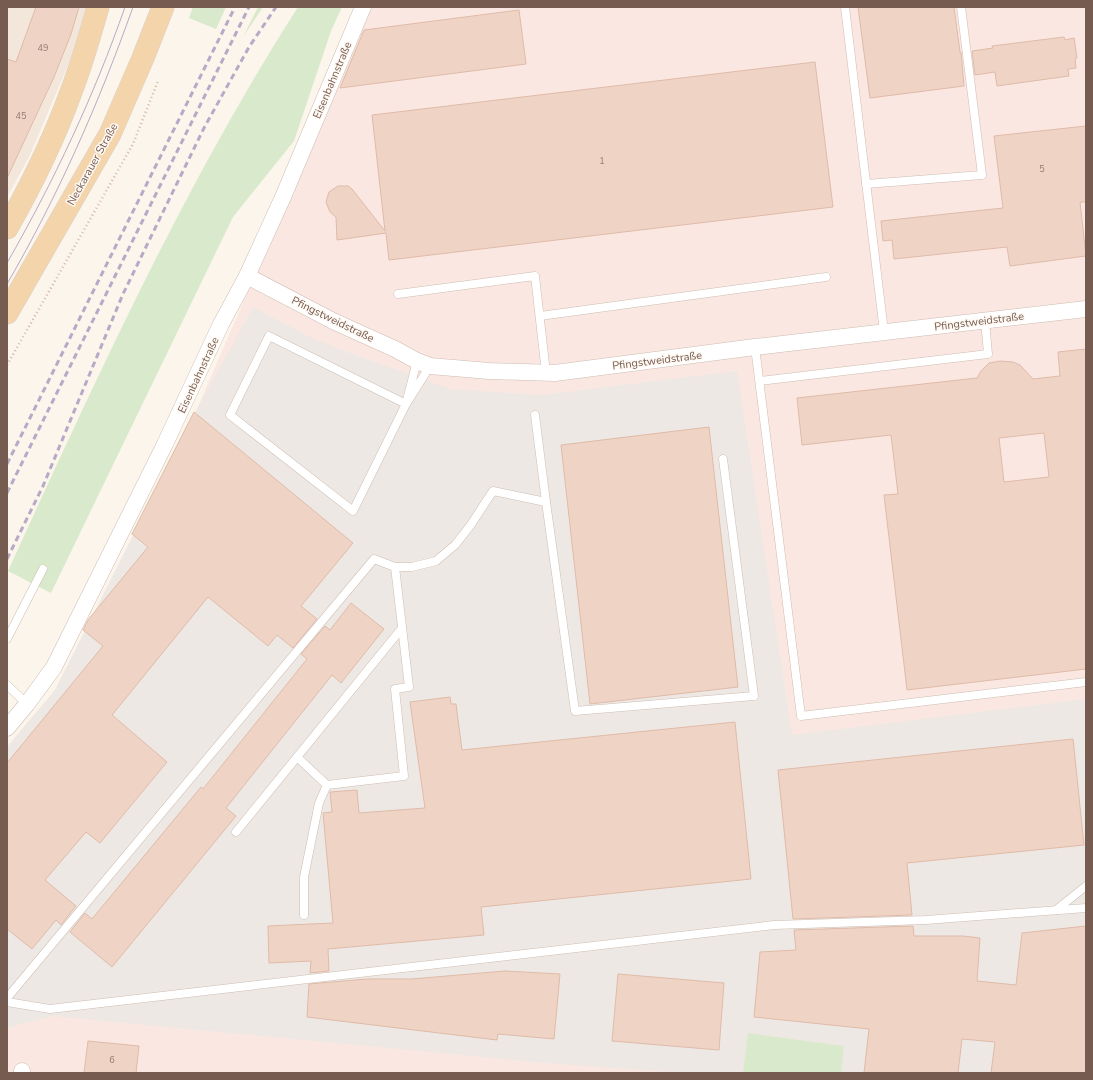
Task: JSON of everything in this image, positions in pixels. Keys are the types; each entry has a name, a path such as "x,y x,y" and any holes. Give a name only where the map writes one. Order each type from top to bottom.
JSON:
{"main road":[{"path":"7,228 38,168 61,118 83,59 98,7"},
{"name":"Neckarauer Straße","path":"7,313 110,134 163,7"}],"street":[{"name":"Eisenbahnstraße","path":"7,728 54,667 164,446 221,324 247,276 283,197 363,7"},
{"name":"Pfingstweidstraße","path":"247,276 333,321 423,363 489,371 555,373 756,347 1086,309"}],"lane":[{"path":"845,7 884,332"},
{"path":"866,184 982,175 961,7"},
{"path":"398,294 535,276 546,373"},
{"path":"540,316 826,277"},
{"path":"760,381 988,354 985,321"},
{"path":"406,404 269,336 230,415 353,511 406,404 423,363"},
{"path":"756,347 801,716 1086,682"},
{"path":"406,404 423,363"},
{"path":"535,415 575,711 754,696 723,459"},
{"path":"7,998 374,559 395,567 412,567 436,561 455,545 470,526 493,491 546,502"},
{"path":"297,758 327,785 404,776 395,689 409,687 395,567"},
{"path":"7,639 43,569"},
{"path":"236,832 402,628"},
{"path":"7,685 27,704"},
{"path":"304,915 304,877 319,803 327,785"},
{"path":"1056,910 1086,886"},
{"path":"7,1002 50,1009 774,925 926,920 1086,908"}],"shaded area":[{"path":"7,7 88,7 77,44 29,157 7,197"},
{"path":"371,7 1086,7 1086,1073 7,1073 7,747 55,690 197,409"},
{"path":"253,307 314,339 451,389 542,395 737,371 792,735 1086,699 1086,1073 841,1073 844,1046 749,1033 743,1073 682,1073 546,1063 52,1016 7,1028 7,747 55,690 197,409"}],"green space":[{"path":"193,7 226,7 216,29 189,18"},
{"path":"258,7 263,7 243,37"},
{"path":"298,7 342,7 331,31 294,141 233,217 51,593 8,571 108,355 179,213 256,74"},
{"path":"748,1033 844,1046 841,1073 743,1073"}],"building":[{"path":"36,7 79,7 71,34 54,77 7,178 7,59 16,62"},
{"path":"858,7 954,7 961,52 964,86 870,98"},
{"path":"519,10 526,64 340,88 364,30"},
{"path":"1064,37 1065,40 1074,38 1077,58 1075,58 1076,68 1068,69 1069,76 997,86 995,72 975,75 972,51 993,48 992,46"},
{"path":"815,62 833,207 389,260 386,233 337,240 336,217 330,212 326,202 329,192 338,186 348,186 352,189 385,231 372,115"},
{"path":"1086,126 1086,202 1080,202 1086,256 1010,266 1007,247 894,259 892,240 883,241 881,221 1003,208 994,136"},
{"path":"1086,349 1086,669 907,690 884,495 898,494 891,435 802,445 797,398 977,378 981,371 989,363 1000,361 1013,362 1020,365 1033,379 1060,376 1058,352","holes":["1044,433 1049,477 1004,482 999,438"]},
{"path":"194,412 353,543 301,606 317,619 293,648 277,635 268,646 208,597 112,715 167,762 100,843 86,832 45,880 76,906 61,925 56,920 32,949 7,929 7,763 103,646 83,630 88,620 148,547 132,534"},
{"path":"709,427 738,687 590,704 561,445"},
{"path":"351,603 384,629 341,683 332,675 226,808 236,816 112,967 70,932 85,913 92,919 201,787 203,789 307,659 301,654 325,626 330,630"},
{"path":"450,697 451,704 456,704 462,750 735,722 751,879 481,907 484,935 328,949 329,971 310,973 311,961 269,963 268,926 333,923 323,813 332,812 330,792 357,790 359,813 425,808 410,702"},
{"path":"1073,739 1084,845 907,863 912,915 793,919 778,770"},
{"path":"913,926 914,936 963,936 980,938 977,981 1016,985 1022,933 1086,926 1086,1073 991,1073 995,1042 962,1039 958,1073 864,1073 869,1029 754,1017 760,952 796,950 794,930"},
{"path":"505,971 560,974 554,1039 498,1034 497,1040 307,1017 309,984 367,979 412,979"},
{"path":"618,974 724,983 719,1050 612,1041"},
{"path":"88,1041 139,1046 136,1073 84,1073"}],"tram line":[{"path":"7,263 41,201 72,138 100,73 125,7"},
{"path":"7,284 26,251 92,114 133,7"}],"railway":[{"path":"7,464 235,7"},
{"path":"7,493 249,7"},
{"path":"7,559 43,486 123,294 204,128 249,47 276,7"}]}
